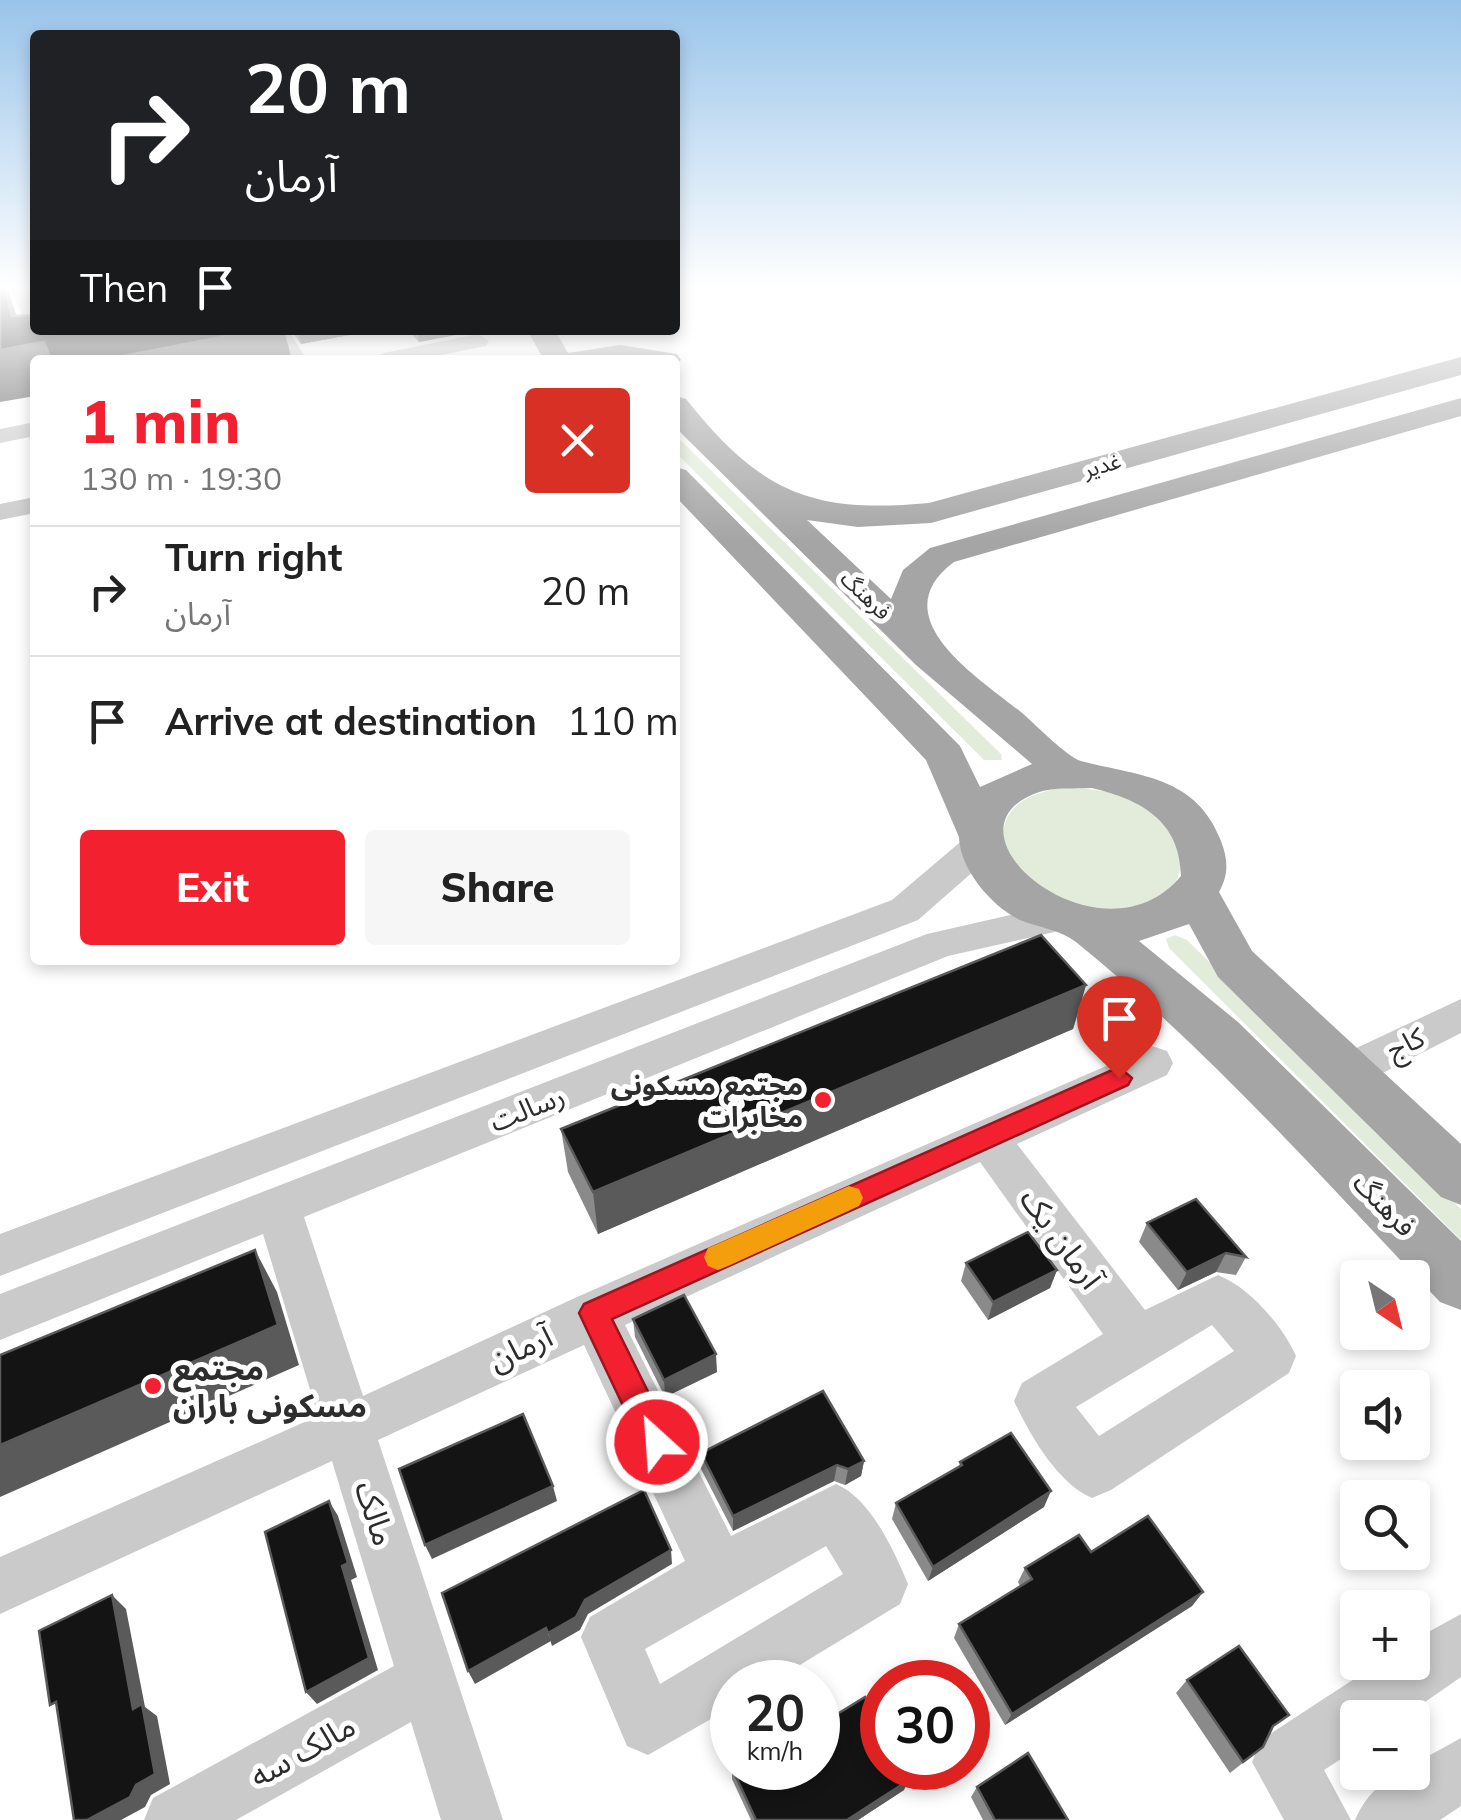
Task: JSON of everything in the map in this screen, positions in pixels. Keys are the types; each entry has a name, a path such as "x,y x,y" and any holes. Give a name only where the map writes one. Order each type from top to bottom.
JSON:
{"main road":[{"name":"غدیر","path":"746,478 799,510 836,516 930,512 1443,371"},
{"name":"فرهنگ","path":"680,383 746,478 930,657 1068,773"},
{"name":"غدیر","path":"930,657 910,616 908,590 920,570 942,555 1461,407"},
{"name":"فرهنگ","path":"680,482 945,755 978,838"},
{"path":"896,516 879,529 886,546 918,557 942,555"},
{"path":"1068,773 1116,779 1160,798 1178,811 1201,843 1205,860 1196,893 1164,917 1140,924 1073,922 1014,896 997,880 978,838 992,800 1006,789 1045,775 1068,773"},
{"path":"1196,893 1234,964 1461,1180"},
{"name":"فرهنگ","path":"1073,922 1220,1036 1461,1282"}],"street":[{"path":"0,436 30,430"},
{"path":"0,512 30,505"},
{"path":"0,531 30,524"},
{"name":"رسالت","path":"0,1255 905,910 978,838"},
{"name":"رسالت","path":"0,1316 941,944 1073,922"},
{"name":"کاج","path":"1348,1071 1461,1016"},
{"name":"آرمان","path":"0,1586 594,1313 1152,1063"},
{"name":"آرمان یک","path":"986,1136 1137,1340"},
{"name":"مالک","path":"278,1207 472,1820"},
{"path":"594,1313 719,1572"},
{"path":"1320,1820 1282,1762 1461,1642"},
{"name":"مالک سه","path":"175,1820 429,1680"},
{"path":"1386,1820 1457,1779"}],"green space":[{"path":"680,440 1001,754 1002,760 984,760 680,457"},
{"path":"1054,789 1105,792 1143,806 1168,829 1180,854 1177,879 1161,899 1131,910 1086,907 1052,900 1029,882 1000,848 1005,824 1021,802"},
{"path":"1175,935 1187,940 1461,1209 1461,1240 1169,948 1166,939"}],"building":[{"path":"1041,935 1086,985 593,1192 561,1129"},
{"path":"1196,1199 1246,1257 1226,1253 1187,1272 1147,1223"},
{"path":"1028,1232 1057,1270 993,1302 966,1263"},
{"path":"255,1250 278,1325 0,1445 0,1355"},
{"path":"684,1295 716,1354 664,1380 633,1319"},
{"path":"823,1391 864,1461 848,1469 837,1465 733,1516 701,1453"},
{"path":"523,1414 553,1486 425,1545 399,1469"},
{"path":"1011,1433 1051,1491 933,1567 896,1503"},
{"path":"644,1490 671,1550 585,1600 576,1617 548,1633 546,1628 468,1671 442,1593"},
{"path":"329,1501 348,1563 342,1566 369,1658 306,1692 265,1532"},
{"path":"1148,1516 1203,1592 1012,1714 990,1677 990,1660 980,1660 959,1624 1032,1579 1025,1568 1079,1535 1091,1552"},
{"path":"112,1595 133,1709 142,1704 155,1774 136,1785 130,1797 87,1820 74,1820 56,1702 50,1705 39,1631"},
{"path":"1239,1646 1289,1715 1273,1726 1263,1747 1243,1762 1187,1680"},
{"path":"860,1700 860,1790 894,1790 847,1820 756,1820 742,1790 840,1790 840,1712"},
{"path":"1028,1753 1068,1820 995,1820 979,1790 990,1790 990,1778"}],"slow traffic":[{"path":"718,1257 849,1198"}],"place":[{"name":"مجتمع مسکونی مخابرات","path":"823,1100"},
{"name":"مجتمع مسکونی باران","path":"153,1386"}],"route":[{"path":"657,1442 594,1313 1119,1078"}]}
